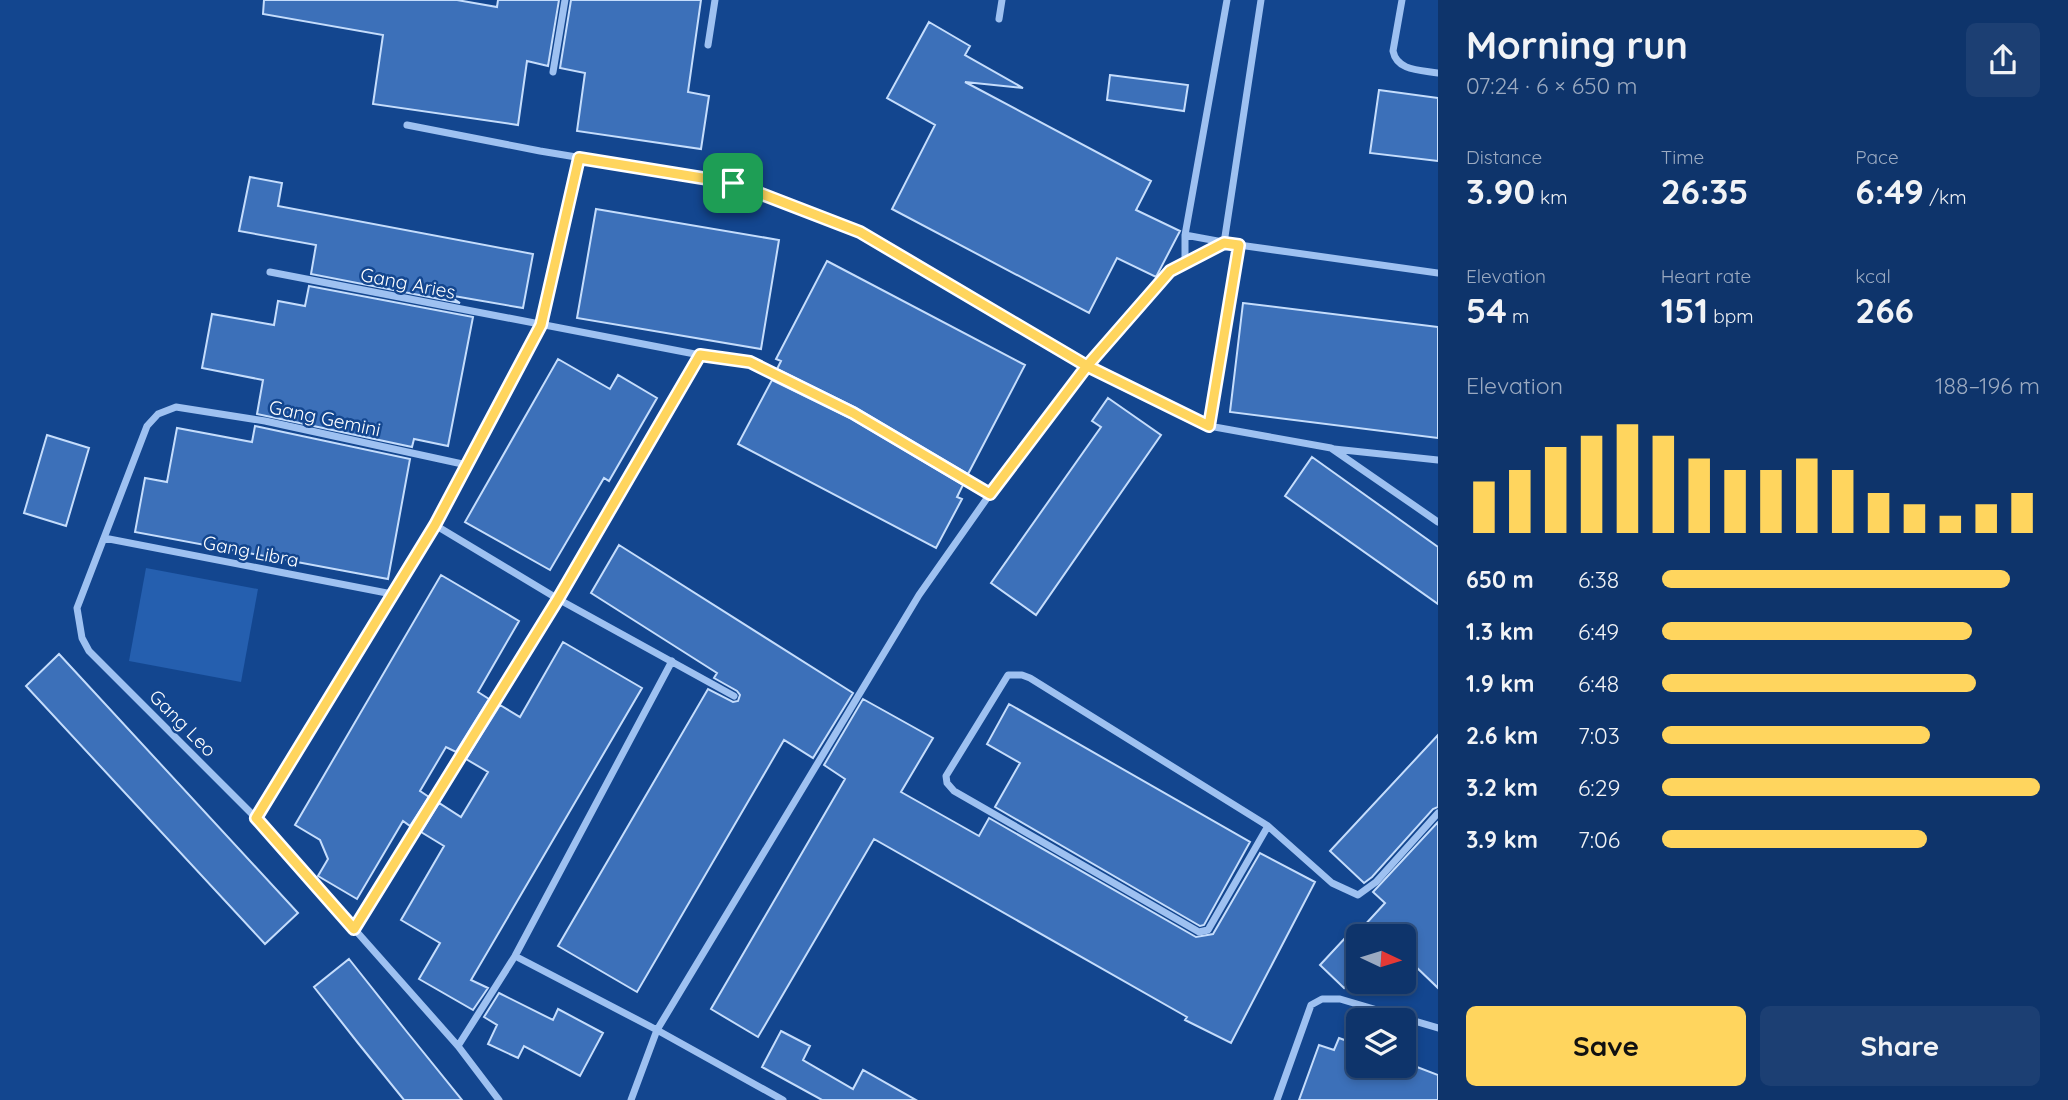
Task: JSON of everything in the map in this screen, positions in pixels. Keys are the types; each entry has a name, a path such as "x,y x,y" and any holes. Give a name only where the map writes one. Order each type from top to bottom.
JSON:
{"street":[{"path":"553,72 565,0"},
{"path":"708,45 715,0"},
{"path":"999,19 1002,0"},
{"path":"1185,263 1185,235 1227,0"},
{"path":"1224,243 1261,0"},
{"path":"1402,0 1394,58 1403,66 1438,73"},
{"path":"407,125 579,158 733,183 860,232 1087,366 1209,426 1331,448 1438,460"},
{"path":"256,818 435,525 541,325 579,158"},
{"path":"1185,235 1224,243 1438,273"},
{"path":"631,1100 657,1030 919,595 990,494 1087,366 1170,271 1224,243"},
{"path":"1209,426 1239,245"},
{"name":"Gang Aries","path":"270,272 700,355 750,362 853,413 990,494"},
{"path":"354,929 558,599 700,355"},
{"name":"Gang Gemini","path":"104,538 147,426 158,414 176,407 265,421 467,465"},
{"path":"1331,448 1438,522"},
{"path":"435,525 558,599 734,696"},
{"name":"Gang Libra","path":"104,538 392,594"},
{"name":"Gang Leo","path":"104,538 77,608 82,638 89,651 256,818 458,1046 499,1100"},
{"path":"458,1046 514,956 672,662"},
{"path":"1268,827 1208,930 1199,932 954,791 947,783 946,776 1008,675 1021,675 1030,678 1268,827 1332,883 1358,895 1376,882 1438,813"},
{"path":"514,956 657,1030 783,1100"},
{"path":"1277,1100 1311,1005 1322,999 1340,999 1438,1028"}],"shaded area":[{"path":"146,568 258,589 241,682 129,661"}],"building":[{"path":"264,0 457,0 497,7 498,0 559,0 548,66 527,61 518,125 373,104 383,35 263,14"},
{"path":"571,0 701,0 688,92 709,96 701,149 577,131 585,73 560,68"},
{"path":"929,22 970,46 965,55 1023,88 965,82 1151,181 1136,210 1180,231 1156,277 1117,258 1089,313 892,209 935,125 887,98"},
{"path":"1110,75 1188,85 1184,111 1107,100"},
{"path":"1379,90 1438,98 1438,161 1370,153"},
{"path":"250,177 282,183 278,206 533,254 523,308 448,295 460,303 311,274 316,245 239,231"},
{"path":"596,209 779,240 761,349 577,318"},
{"path":"827,261 1025,365 968,474 856,408 777,369 781,361 776,359"},
{"path":"309,286 473,317 448,446 414,439 412,447 257,414 263,380 202,368 212,314 274,325 278,301 305,306"},
{"path":"1243,303 1438,327 1438,438 1230,412"},
{"path":"558,359 610,389 618,375 657,398 609,481 604,478 550,570 465,522"},
{"path":"772,380 850,418 963,485 957,497 962,499 936,548 738,444"},
{"path":"1108,398 1161,435 1036,615 991,583 1101,427 1092,421"},
{"path":"255,426 410,459 388,579 135,532 145,478 167,482 177,428 252,442"},
{"path":"47,435 89,448 66,526 24,513"},
{"path":"1312,457 1438,547 1438,604 1285,496"},
{"path":"619,545 853,693 813,758 784,740 637,992 558,946 708,689 733,702 738,701 740,695 714,678 717,673 591,593"},
{"path":"441,575 519,621 478,692 489,699 456,752 446,747 420,791 429,797 410,826 403,821 357,899 318,876 328,859 320,840 295,825"},
{"path":"563,642 642,688 471,980 488,988 473,1010 419,979 440,943 401,920 444,846 421,832 439,803 461,817 488,772 466,759 500,705 520,717"},
{"path":"59,654 298,913 265,944 26,686"},
{"path":"863,699 933,738 901,792 979,836 989,818 1196,937 1213,934 1260,853 1315,882 1231,1043 1185,1020 1187,1017 874,839 758,1037 711,1009 845,779 824,765"},
{"path":"1009,704 1250,842 1204,925 1200,926 995,807 1020,763 987,744"},
{"path":"1438,735 1438,807 1433,809 1364,883 1330,851"},
{"path":"1438,822 1438,988 1416,967 1416,924 1366,924 1385,903 1373,892"},
{"path":"1346,937 1344,988 1320,965"},
{"path":"349,959 462,1100 404,1100 358,1043 314,987"},
{"path":"499,993 553,1020 558,1009 603,1033 580,1076 524,1046 518,1058 488,1044 497,1025 484,1017"},
{"path":"781,1031 810,1046 803,1060 853,1089 863,1070 916,1100 822,1100 762,1067"},
{"path":"1339,1038 1346,1041 1346,1078 1416,1078 1416,1067 1438,1075 1438,1100 1299,1100 1319,1045 1334,1050"}],"route":[{"path":"733,183 579,158 541,325 435,525 256,818 354,929 558,599 700,355 750,362 853,413 990,494 1087,366 1209,426 1239,245 1224,243 1170,271 1087,366 860,232 733,183"}]}
